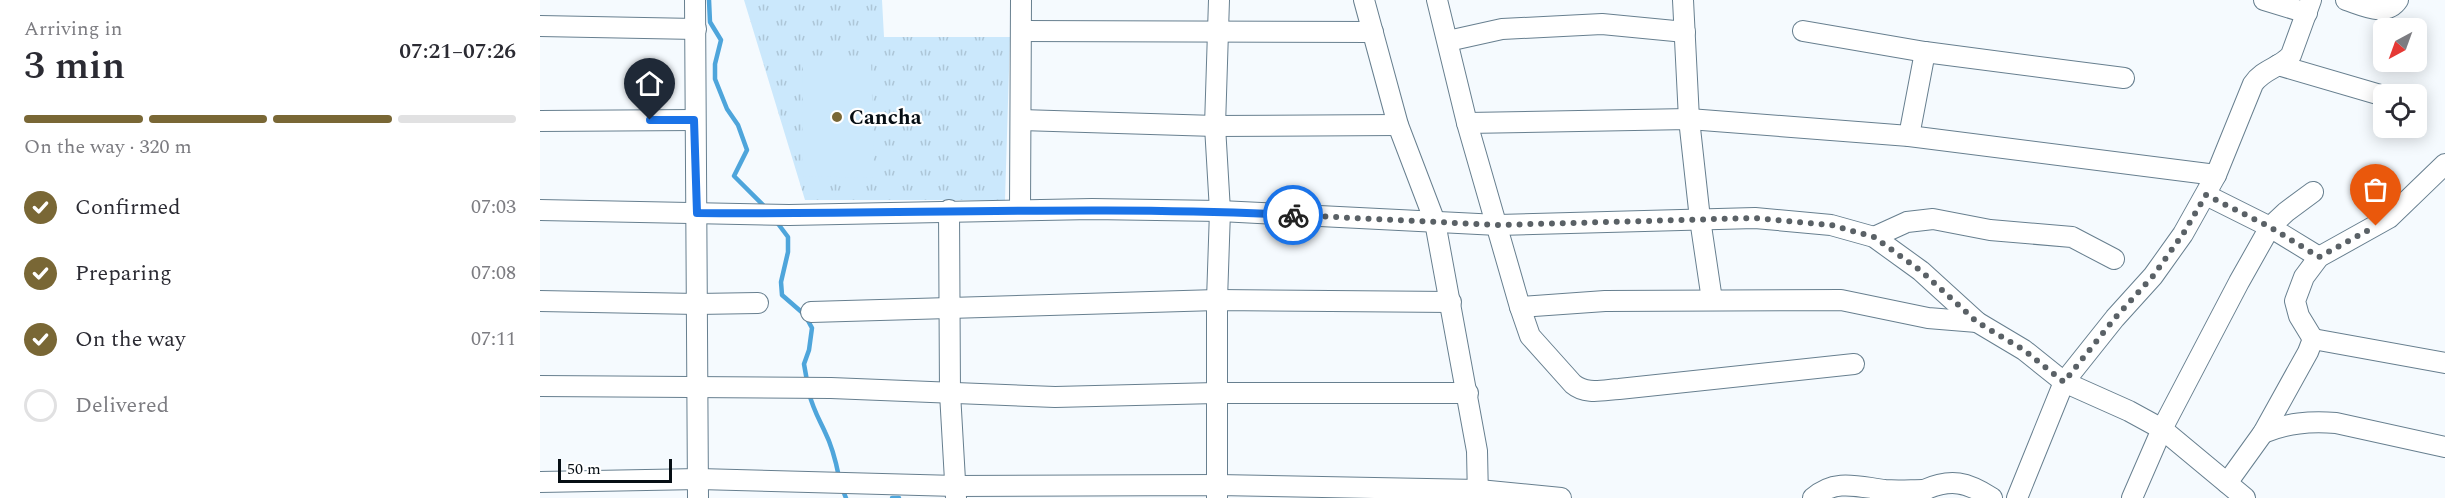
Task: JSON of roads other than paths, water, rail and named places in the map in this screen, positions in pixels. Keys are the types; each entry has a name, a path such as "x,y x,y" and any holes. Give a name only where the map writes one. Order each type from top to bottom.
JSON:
{"street":[{"path":"695,0 698,489"},
{"path":"1020,210 1021,0"},
{"path":"1218,492 1216,300 1220,211 1215,126 1219,0"},
{"path":"1364,0 1398,125 1435,222 1468,393 1477,451 1479,494"},
{"path":"1437,0 1467,123 1530,336 1581,390 1619,389 1854,364"},
{"path":"1683,0 1689,119 1712,300"},
{"path":"2018,498 2064,382 2115,318 2153,276 2183,234 2216,175 2253,84 2259,76 2291,55 2309,6 2264,0"},
{"path":"2346,0 2374,9 2385,9 2396,4 2398,0"},
{"path":"1448,41 1502,30 1602,24 1685,32"},
{"path":"540,26 696,29"},
{"path":"1021,31 1373,32"},
{"path":"1803,31 1925,52 2124,78"},
{"path":"1909,136 1925,52"},
{"path":"2278,65 2373,93"},
{"path":"1467,123 1689,119 1909,136 2216,175"},
{"path":"540,121 694,120"},
{"path":"1021,120 1215,126 1398,125"},
{"path":"2445,164 2389,218 2319,257 2304,277 2295,301 2299,316 2313,339 2445,363"},
{"path":"2133,498 2162,429 2270,227 2313,192"},
{"path":"2206,195 2270,227 2319,257"},
{"path":"540,210 789,215 949,210 1220,211 1498,225 1755,218 1831,225 1874,237 1921,271 1977,322 2024,350 2064,382 2129,411 2162,429 2244,498"},
{"path":"949,210 950,393 956,492"},
{"path":"1874,237 1907,222 1933,219 1990,230 2072,237 2114,259"},
{"path":"811,312 1216,300 1451,302"},
{"path":"1520,307 1586,302 1841,300 1928,318 1977,322"},
{"path":"540,301 758,303"},
{"path":"2227,483 2264,433 2313,339"},
{"path":"540,386 831,388 1055,397 1216,393 1468,393"},
{"path":"2264,433 2285,424 2336,423 2445,447"},
{"path":"540,482 698,489 856,483 956,492 1479,494 1561,498"},
{"path":"1813,498 1822,490 1835,485 1922,494 1941,482 1961,482 1992,498"}],"waterway":[{"path":"709,0 710,22 721,40 715,64 715,79 727,109 738,125 747,150 734,176 768,210"},
{"path":"776,221 788,237 788,252 781,282 782,295 805,315 812,328 809,350 804,364 807,381"},
{"path":"809,393 830,443 839,477"},
{"path":"842,488 846,498"},
{"path":"892,498 899,498"}],"place":[{"name":"Cancha","path":"837,117"}]}
